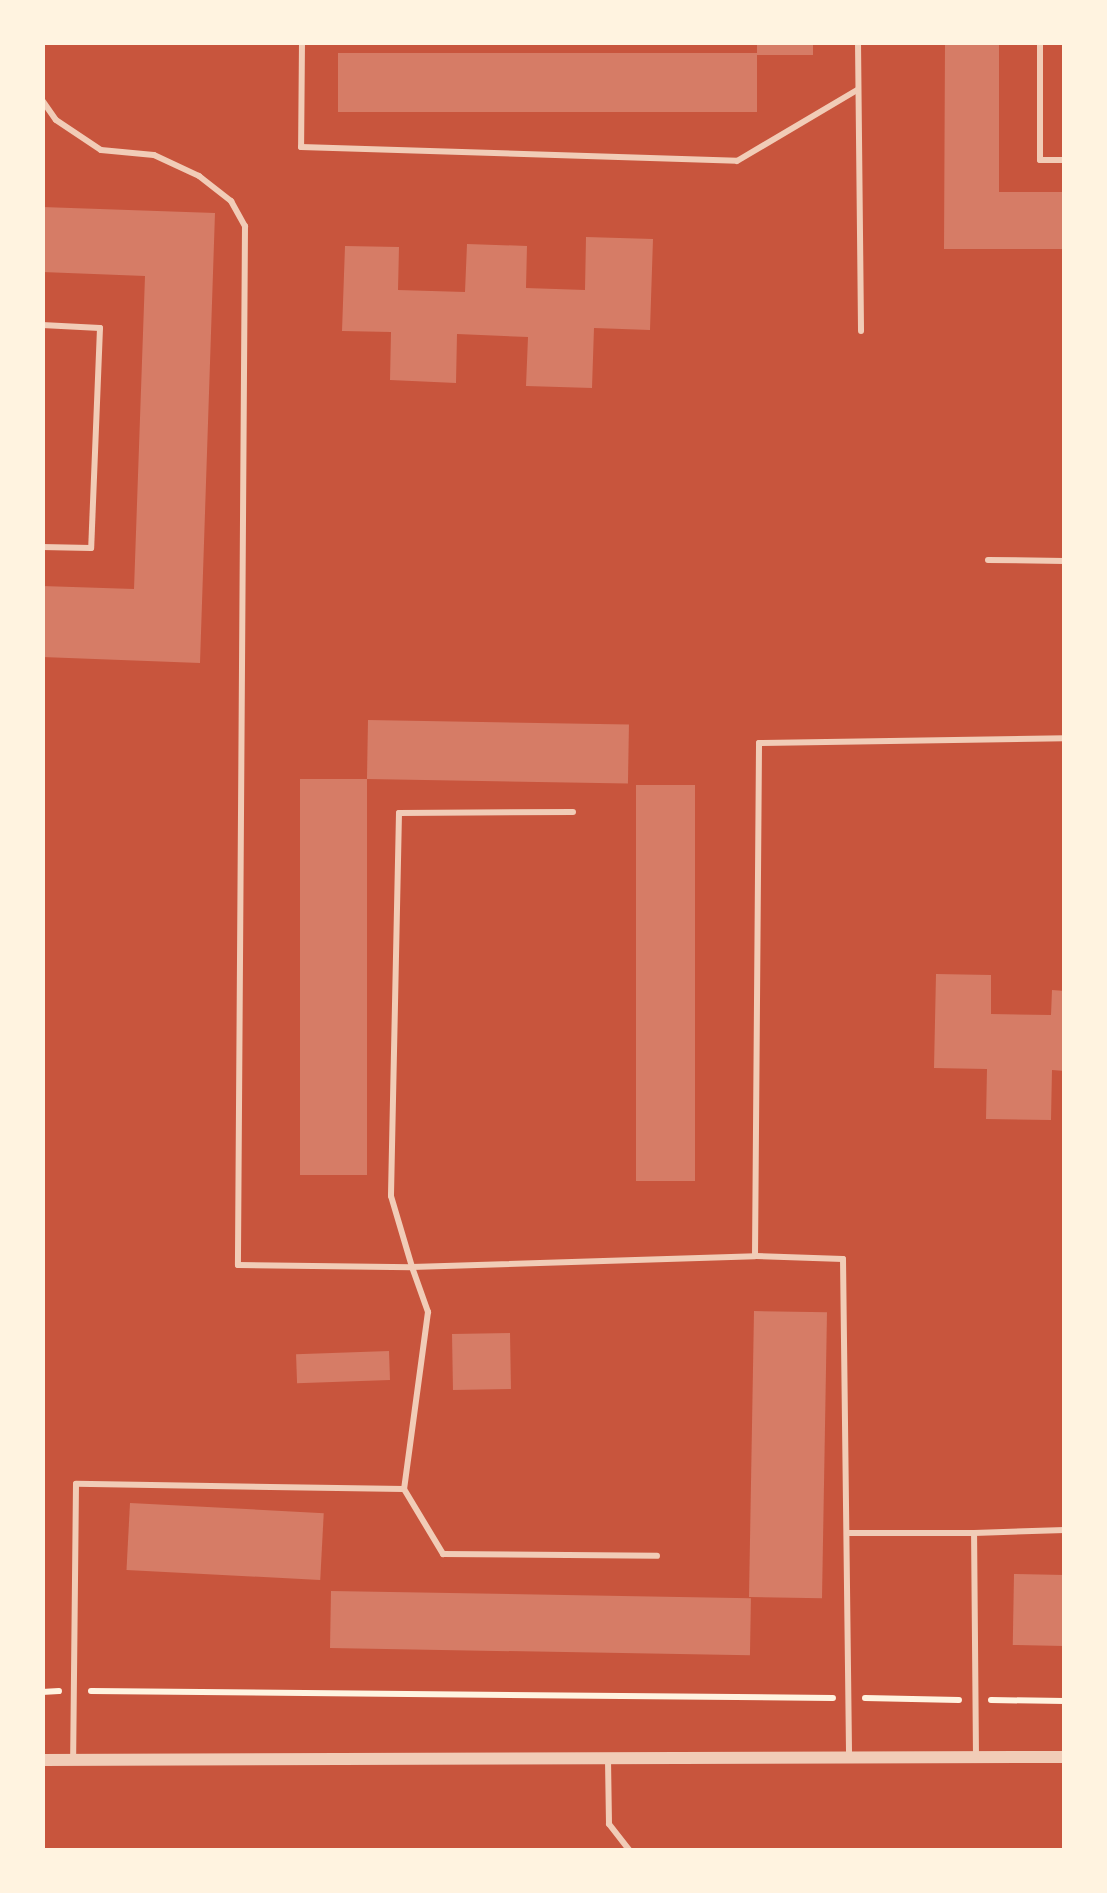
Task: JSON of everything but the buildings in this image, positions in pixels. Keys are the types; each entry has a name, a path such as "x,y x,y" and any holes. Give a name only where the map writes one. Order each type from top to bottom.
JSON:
{"street":[{"path":"42,1760 1065,1757"}],"lane":[{"path":"302,42 301,147 736,161 857,90"},
{"path":"858,42 861,331"},
{"path":"1040,42 1040,160 1065,160"},
{"path":"42,100 56,120 101,150 154,155 199,176 231,201 245,226 238,1265 412,1267 755,1256 843,1259 849,1756"},
{"path":"42,325 100,328 91,548 42,547"},
{"path":"988,560 1065,561"},
{"path":"755,1256 759,743 1065,738"},
{"path":"573,812 400,813 391,1196 428,1312 404,1489 443,1554 657,1556"},
{"path":"73,1760 76,1484 404,1489"},
{"path":"847,1533 1065,1530"},
{"path":"974,1533 976,1756"},
{"path":"608,1757 609,1824 630,1851"}],"path":[{"path":"42,1691 1065,1701"}]}
